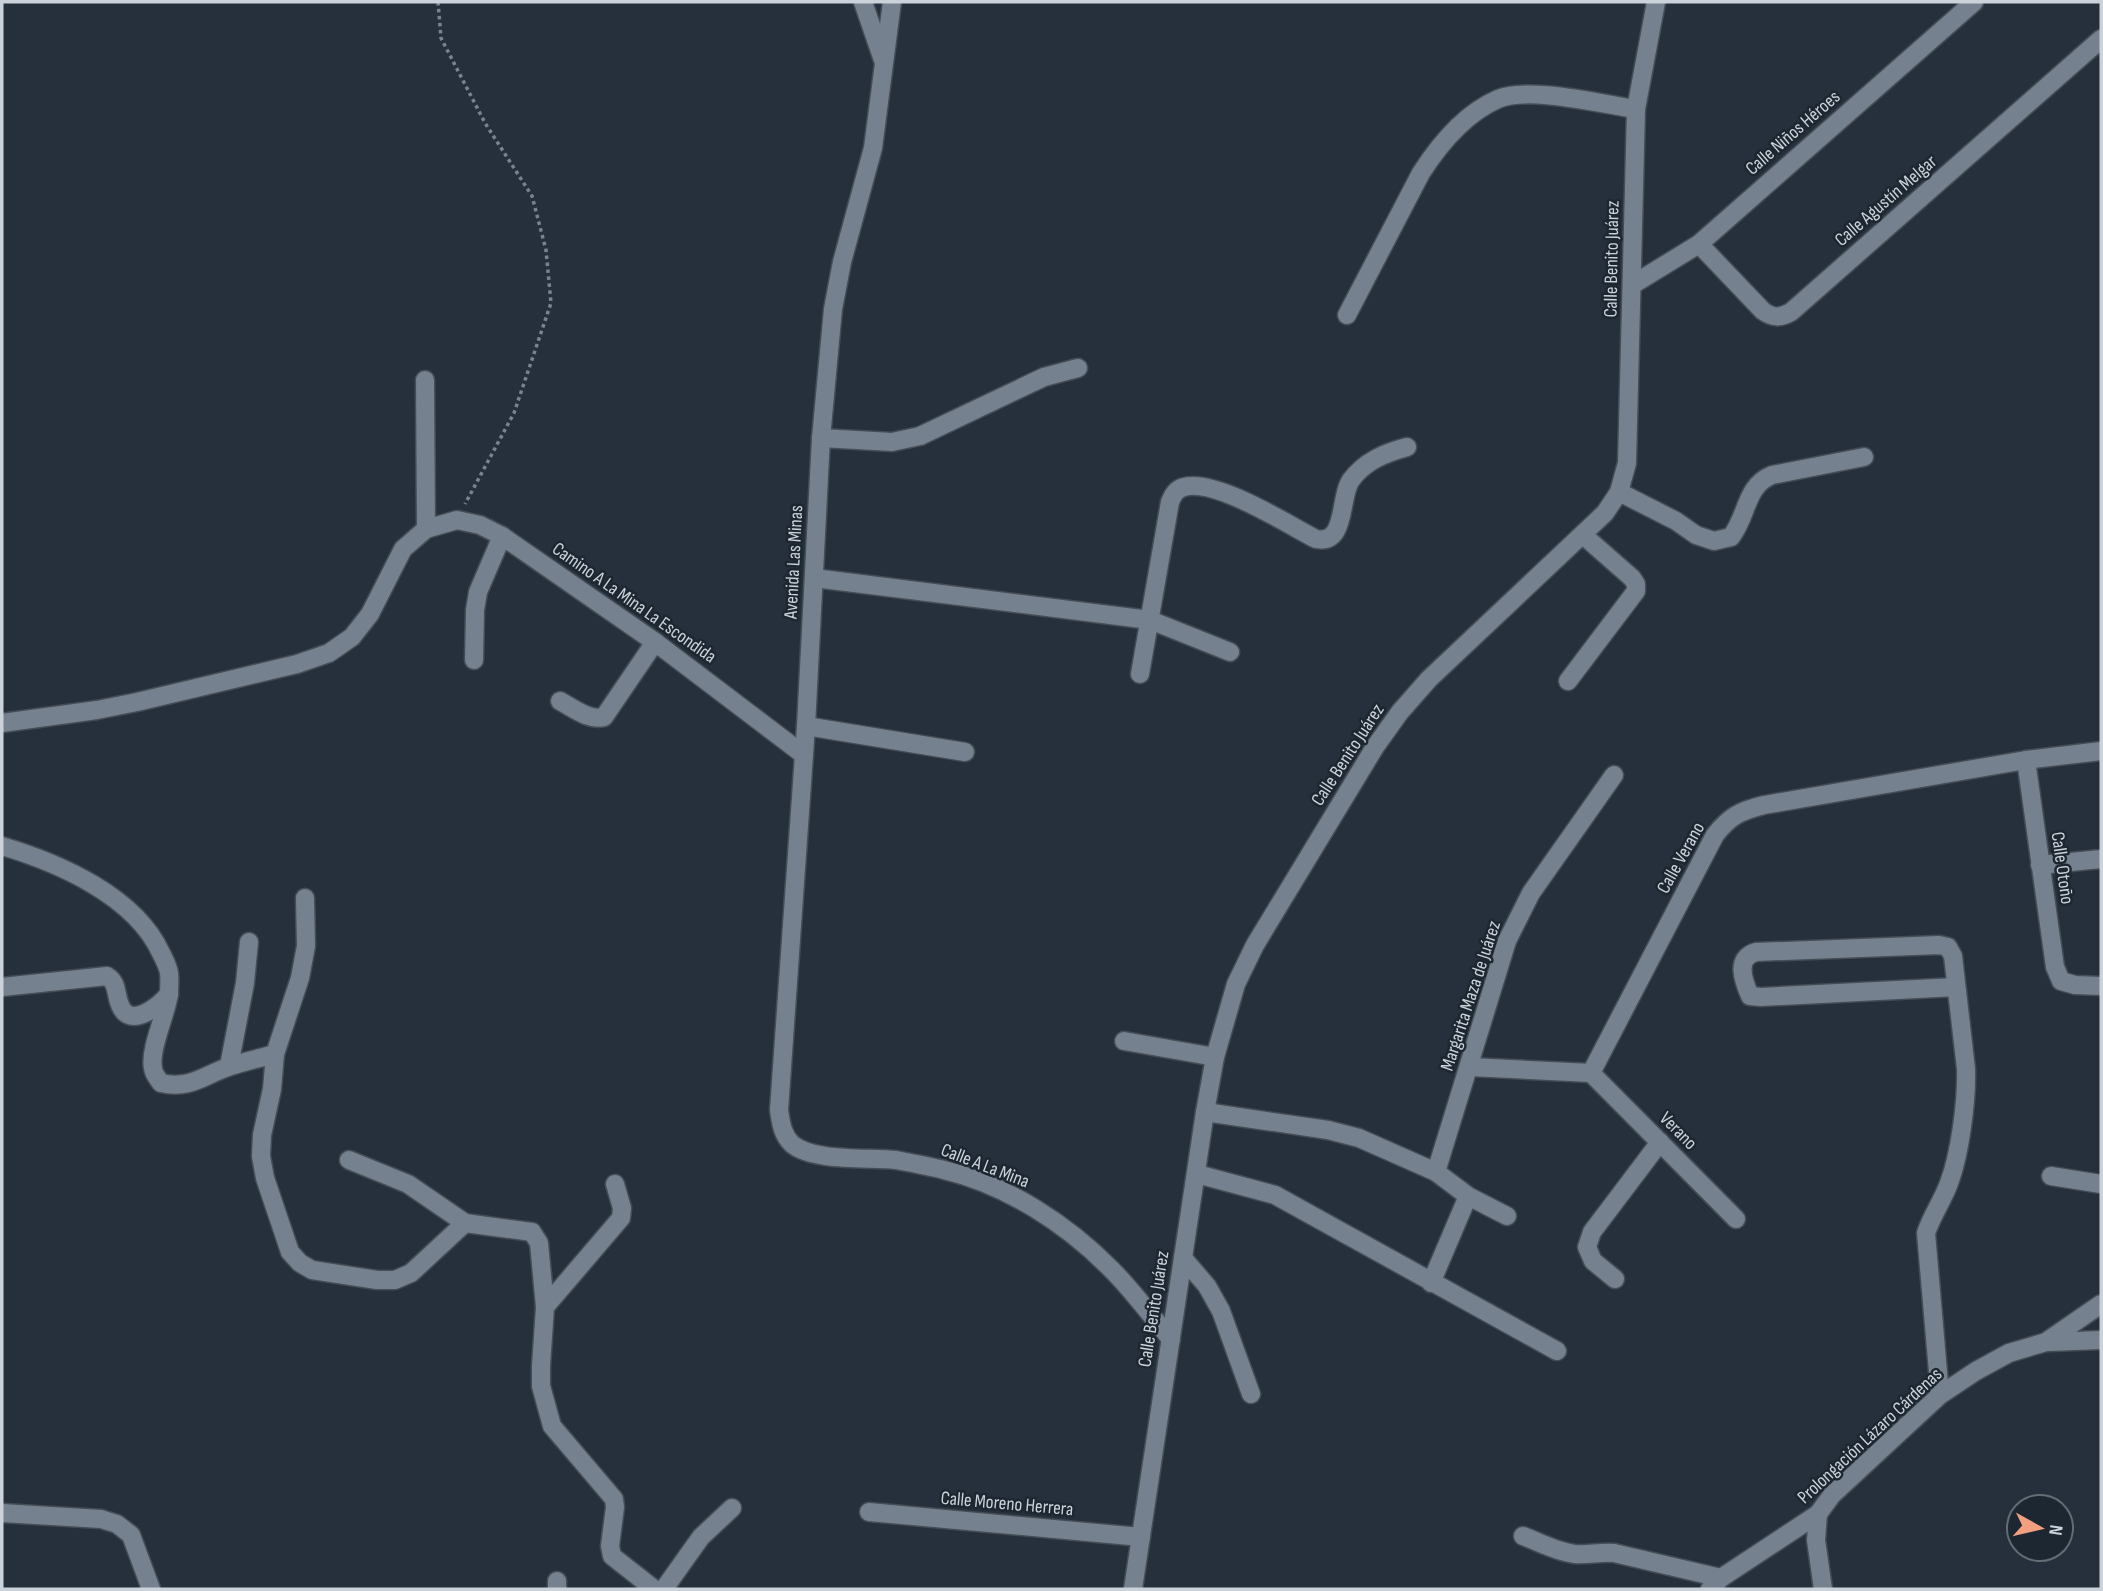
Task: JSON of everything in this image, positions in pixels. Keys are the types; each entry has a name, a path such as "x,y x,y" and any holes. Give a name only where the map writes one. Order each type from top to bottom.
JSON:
{"street":[{"path":"863,2 886,66"},
{"name":"Avenida Las Minas","path":"782,1130 779,1110 806,726 821,438 833,309 842,262 873,148 886,66 892,2"},
{"name":"Calle Benito Juárez","path":"1133,1589 1214,1057 1236,984 1255,945 1399,712 1429,679 1605,513 1619,492 1627,463 1636,109 1656,2"},
{"name":"Calle Niños Héroes","path":"1632,285 1699,244 1974,2"},
{"name":"Calle Agustín Melgar","path":"1699,244 1763,311 1772,317 1782,317 1791,312 2101,39"},
{"path":"1347,315 1420,173 1435,151 1478,111 1498,99 1521,94 1636,109"},
{"path":"821,438 892,442 920,436 1044,377 1078,368"},
{"path":"425,380 426,529"},
{"path":"1140,674 1170,502 1181,487 1191,486 1226,493 1324,541 1332,537 1336,530 1349,482 1363,466 1385,453 1407,447"},
{"path":"1619,492 1676,521 1696,535 1714,541 1731,537 1740,525 1751,494 1760,480 1772,475 1864,457"},
{"path":"2,723 137,702 297,664 329,653 352,637 370,614 403,549 426,529 457,520"},
{"name":"Camino A La Mina La Escondida","path":"457,520 480,525 502,536 655,642 804,755"},
{"path":"1568,681 1636,591 1632,578 1583,535"},
{"path":"474,660 478,592 502,536"},
{"path":"814,578 1150,620 1230,652"},
{"path":"560,701 590,717 604,717 655,642"},
{"path":"806,726 965,752"},
{"name":"Calle Verano","path":"1591,1073 1715,835 1726,820 1743,811 1764,805 2026,760 2101,751"},
{"name":"Calle Otoño","path":"2026,760 2055,967 2061,981 2075,985 2101,986"},
{"name":"Margarita Maza de Juárez","path":"1436,1172 1507,941 1531,893 1614,775"},
{"path":"2,846 60,869 99,889 129,909 153,937 169,971 169,995 165,1016 153,1051 152,1070 161,1083 176,1086 194,1082 229,1066 275,1054"},
{"path":"2040,865 2101,859"},
{"path":"305,898 306,946 300,978 275,1054 261,1156 265,1178 290,1252 300,1263 312,1270 377,1280 395,1280 411,1273 465,1223"},
{"path":"229,1066 245,983 249,942"},
{"path":"1940,1395 1926,1233 1949,1185 1955,1164 1967,1086 1953,956 1948,947 1939,945 1756,952 1749,954 1742,968 1750,996 1760,997 1956,987"},
{"path":"2,987 107,976 116,986 120,1007 127,1014 137,1016 149,1012 169,995"},
{"path":"1124,1041 1214,1057"},
{"path":"1470,1067 1591,1073"},
{"name":"Verano","path":"1591,1073 1736,1219"},
{"path":"1205,1112 1328,1130 1359,1138 1436,1172 1468,1196 1507,1216"},
{"name":"Calle A La Mina","path":"782,1130 793,1144 810,1153 897,1160 946,1171 993,1187 1033,1207 1080,1240 1113,1270 1171,1339"},
{"path":"1615,1279 1593,1261 1587,1247 1592,1233 1660,1142"},
{"path":"349,1160 408,1184 465,1223 526,1230 537,1237 545,1307 541,1386 552,1426 614,1499 610,1546 612,1556 654,1589"},
{"path":"1197,1174 1275,1195 1556,1351"},
{"path":"2051,1176 2101,1184"},
{"path":"545,1307 621,1219 622,1208 615,1184"},
{"path":"1431,1283 1468,1196"},
{"path":"1183,1258 1207,1286 1222,1311 1251,1394"},
{"name":"Prolongación Lázaro Cárdenas","path":"1715,1584 1818,1514 1832,1495 1940,1395 2009,1353 2046,1342 2101,1304"},
{"path":"2046,1342 2101,1340"},
{"path":"664,1589 701,1537 732,1508"},
{"name":"Calle Moreno Herrera","path":"869,1512 1141,1537"},
{"path":"2,1513 101,1519 117,1524 131,1535 151,1589"},
{"path":"1818,1514 1816,1540 1823,1589"},
{"path":"1523,1536 1562,1552 1578,1555 1614,1553 1715,1584"}],"path":[{"path":"438,2 441,38 485,123 532,196 546,250 551,303 514,413 457,520"}]}
